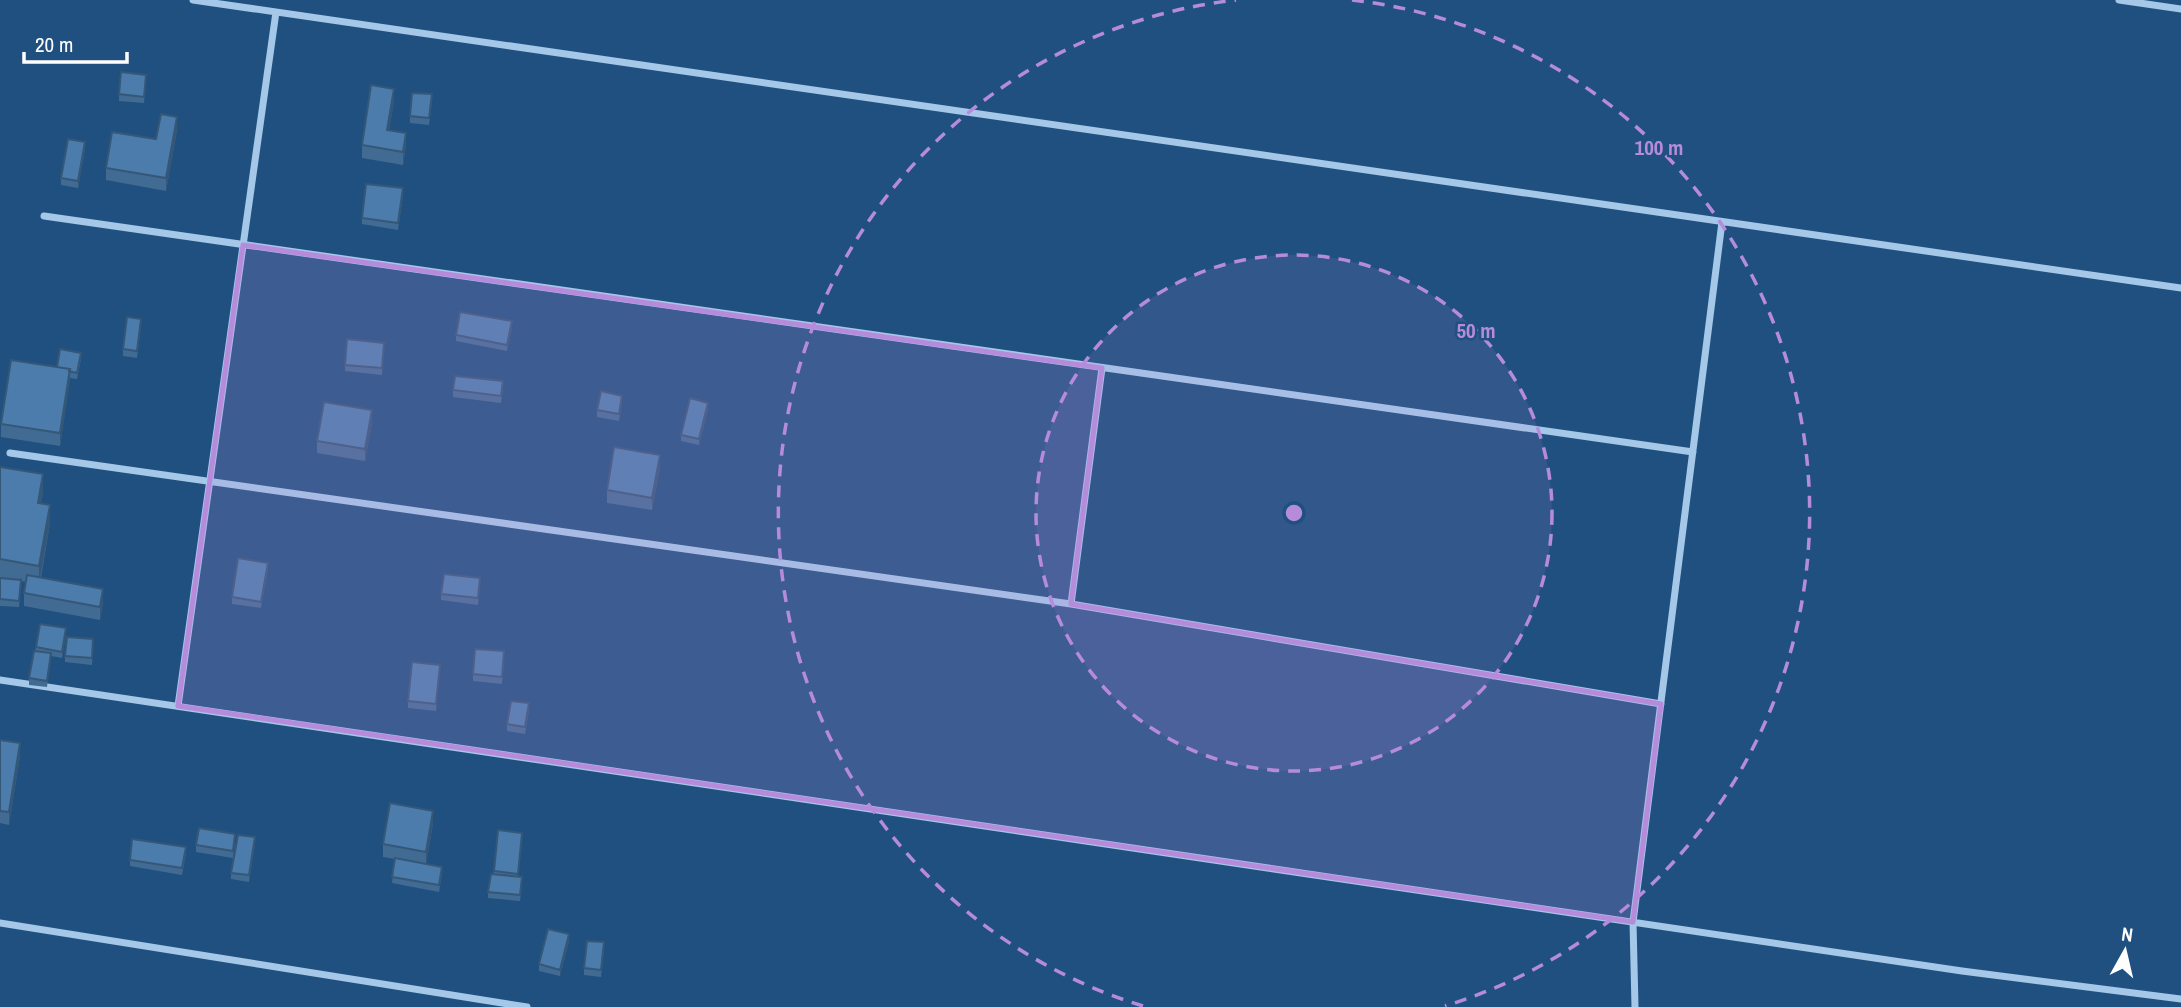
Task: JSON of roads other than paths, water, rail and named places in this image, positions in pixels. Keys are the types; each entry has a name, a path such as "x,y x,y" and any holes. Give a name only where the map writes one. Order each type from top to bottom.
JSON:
{"street":[{"path":"193,0 2181,288"},
{"path":"2119,0 2181,9"},
{"path":"178,706 276,12"},
{"path":"44,216 1693,452"},
{"path":"1635,1007 1633,922 1722,222"},
{"path":"1071,604 1102,368"},
{"path":"10,453 1071,604 1661,704"},
{"path":"0,680 1962,971 2181,999"},
{"path":"0,923 527,1007"}]}
